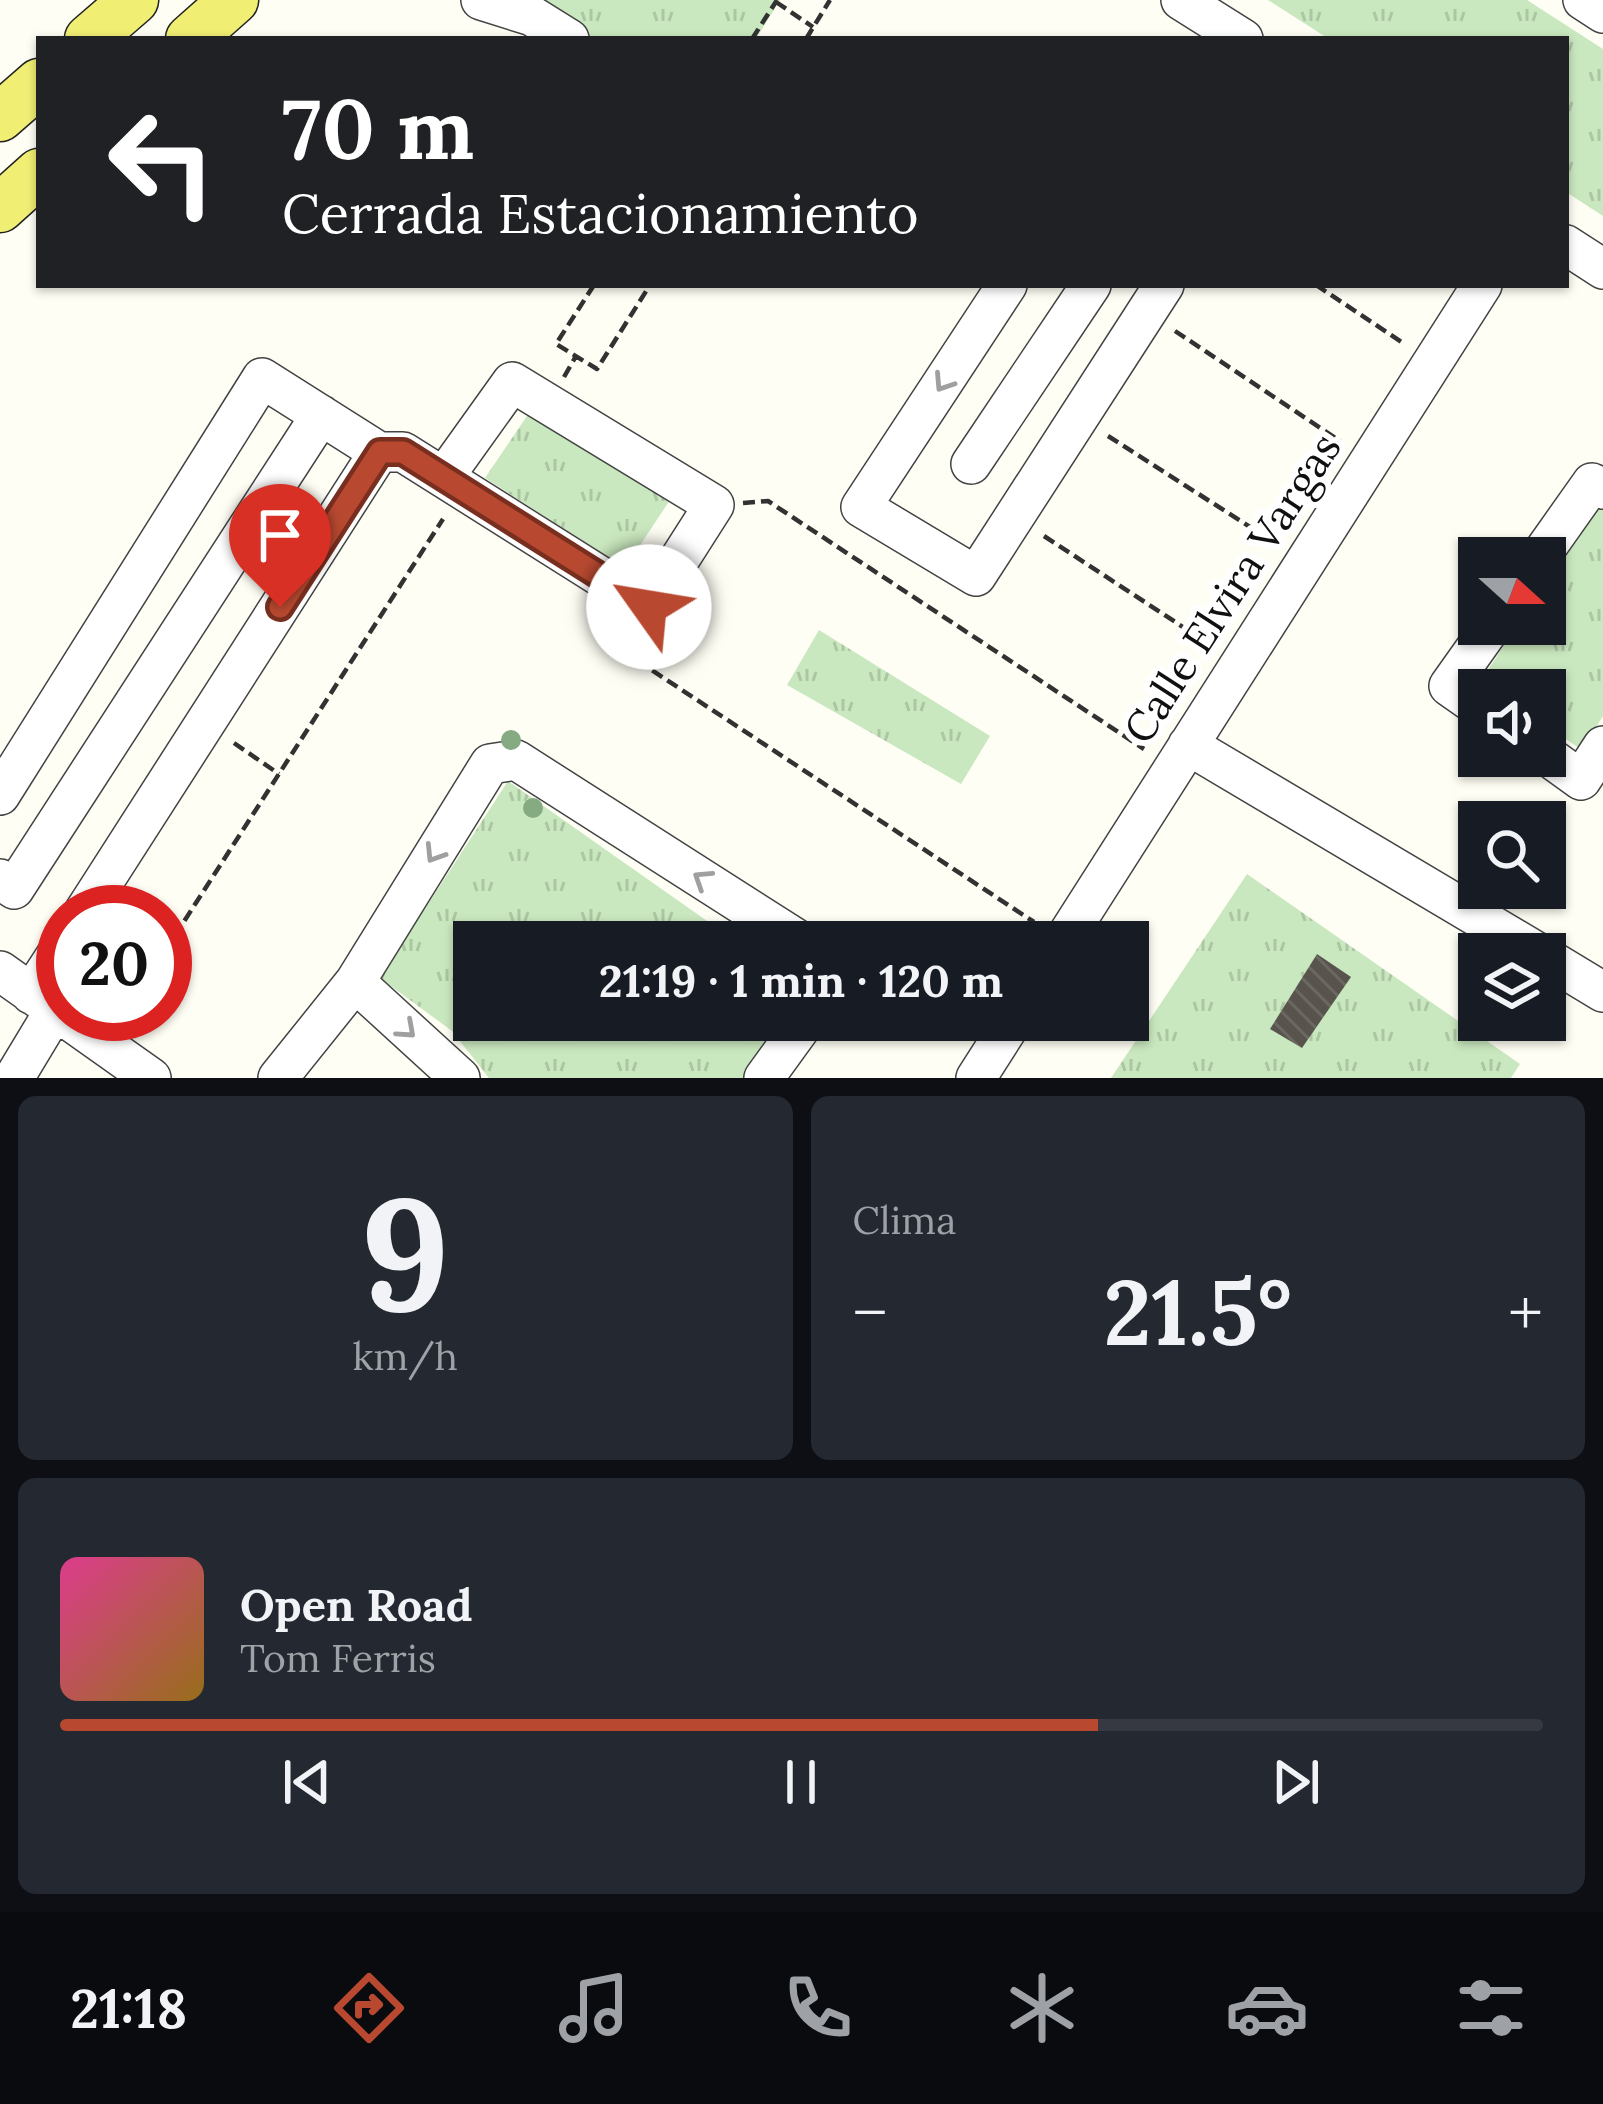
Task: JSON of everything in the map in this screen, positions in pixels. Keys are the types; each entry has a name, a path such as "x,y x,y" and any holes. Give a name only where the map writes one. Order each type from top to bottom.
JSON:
{"main road":[{"path":"92,36 134,0"},
{"path":"193,36 234,0"},
{"path":"0,117 36,86"},
{"path":"0,208 36,176"}],"street":[{"path":"481,0 532,16 564,36"},
{"path":"1181,0 1238,36"},
{"path":"1583,0 1603,13"},
{"path":"1569,247 1603,269"},
{"path":"1005,288 861,507 976,576 1156,298"},
{"path":"971,464 1088,288"},
{"name":"Calle Elvira Vargas","path":"1076,921 1480,288"},
{"path":"0,795 262,378 380,452 403,452 649,607 714,505 512,382 453,483"},
{"path":"0,879 14,889 321,415"},
{"path":"101,885 380,452"},
{"path":"1554,537 1592,483 1603,489"},
{"path":"1566,769 1581,780 1603,746"},
{"path":"1181,757 1500,933"},
{"path":"278,1078 355,982 490,764 500,760 515,760 768,921"},
{"path":"1566,970 1603,992"},
{"path":"355,982 460,1078"},
{"path":"14,1078 29,992 152,1078"},
{"path":"764,1078 791,1041"},
{"path":"976,1078 1000,1041"}],"path":[{"path":"808,36 830,0"},
{"path":"754,36 776,1 813,27"},
{"path":"592,288 556,344 597,369 648,288"},
{"path":"1320,288 1432,363"},
{"path":"1156,298 1370,461"},
{"path":"1078,417 1305,562"},
{"path":"192,909 279,774 453,483"},
{"path":"714,505 768,501 1181,757"},
{"path":"1014,517 1240,664"},
{"path":"649,607 644,665 1031,921"},
{"path":"205,723 279,774"}],"green space":[{"path":"528,0 780,0 758,36 582,36"},
{"path":"1268,0 1527,0 1603,49 1603,216 1569,194 1569,36 1324,36"},
{"path":"529,413 670,500 625,568 485,478"},
{"path":"1595,505 1603,510 1603,716 1582,750 1566,739 1566,669 1489,669 1504,645 1566,645 1566,550"},
{"path":"819,630 990,736 961,784 787,685"},
{"path":"508,781 707,921 453,921 453,1032 380,978"},
{"path":"1247,874 1458,1021 1458,1041 1487,1041 1520,1064 1511,1078 1111,1078 1136,1041 1149,1041 1149,1021"},
{"path":"460,1041 766,1041 744,1078 489,1078"}],"building":[{"path":"1317,954 1351,977 1302,1048 1270,1029"}],"route":[{"path":"280,607 380,452 403,452 649,607"}]}
